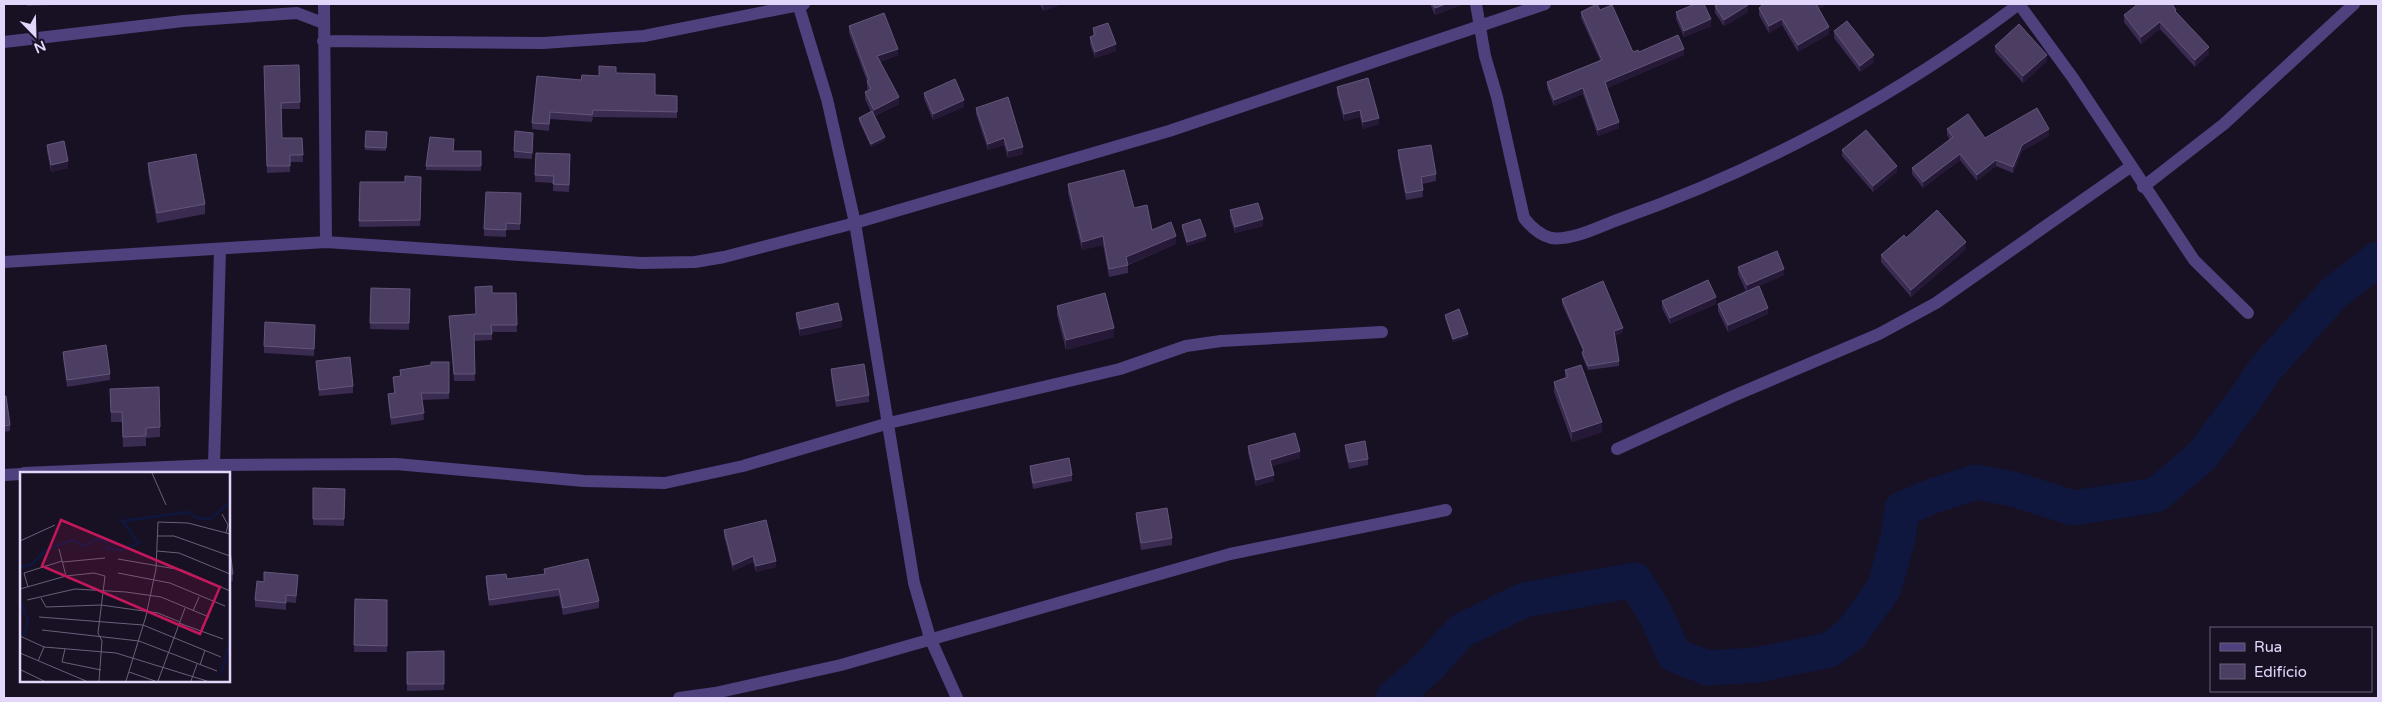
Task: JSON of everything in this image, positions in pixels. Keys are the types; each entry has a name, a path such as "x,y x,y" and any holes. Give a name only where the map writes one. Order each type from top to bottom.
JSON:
{"street":[{"path":"297,13 309,4"},
{"path":"324,4 326,242"},
{"path":"323,41 543,43 644,36 800,4 827,99 855,223 889,423 904,533 914,583 930,638 957,698"},
{"path":"1476,4 1478,25 1485,56 1498,97 1524,218 1535,231 1551,238 1572,236 1682,198 1817,132 1870,104 1927,68 2019,4 2073,78 2130,167 2194,260 2248,313"},
{"path":"4,262 326,242 640,263 695,262 724,257 855,223 1169,131 1478,25 1545,4"},
{"path":"2144,187 2224,124 2354,4"},
{"path":"4,42 183,22 297,13 323,23"},
{"path":"1617,449 1879,334 1936,303 2130,167"},
{"path":"214,465 220,249"},
{"path":"47,472 214,465 396,464 584,481 664,483 742,466 889,423 1120,368 1186,346 1221,341 1382,332"},
{"path":"4,475 20,473"},
{"path":"680,698 715,693 841,665 930,638 1111,590 1230,554 1446,510"}],"building":[{"path":"1433,4 1446,4 1435,8"},
{"path":"1597,4 1600,10 1612,5 1633,52 1638,50 1639,52 1678,35 1684,49 1605,82 1619,122 1598,130 1583,88 1554,100 1547,82 1602,60 1581,12"},
{"path":"1695,4 1704,4 1711,19 1684,31 1676,12"},
{"path":"1719,4 1748,5 1724,20 1715,6"},
{"path":"1764,4 1816,4 1829,27 1798,45 1782,19 1769,26 1759,8"},
{"path":"2138,4 2172,4 2175,11 2209,47 2195,60 2160,22 2141,37 2124,15"},
{"path":"884,13 898,49 877,56 899,97 874,110 865,92 871,89 867,81 869,80 849,26"},
{"path":"1847,21 1874,55 1860,66 1834,31"},
{"path":"1108,23 1116,44 1095,52 1090,37 1095,35 1093,28"},
{"path":"2019,24 2047,55 2023,76 1995,46"},
{"path":"299,65 300,102 281,103 282,138 302,138 303,155 290,155 290,166 267,166 264,66"},
{"path":"599,66 616,67 616,73 655,74 655,95 677,96 677,112 593,110 592,115 550,112 549,124 532,123 537,76 581,80 582,75 599,76"},
{"path":"1368,78 1379,118 1363,122 1360,110 1344,114 1337,87"},
{"path":"955,79 964,100 933,114 924,93"},
{"path":"1008,97 1023,147 1008,151 1004,138 988,144 976,108"},
{"path":"2037,108 2049,129 2022,145 2013,167 1996,160 1977,175 1960,154 1923,182 1912,168 1953,137 1947,129 1968,114 1985,138"},
{"path":"872,111 885,137 871,144 859,118"},
{"path":"1866,130 1897,166 1873,186 1842,150"},
{"path":"366,131 387,132 386,148 365,147"},
{"path":"515,131 533,133 532,153 514,151"},
{"path":"430,137 454,139 453,151 481,151 481,166 426,166"},
{"path":"64,141 68,161 51,165 47,145"},
{"path":"1431,145 1436,174 1421,177 1423,190 1406,193 1398,150"},
{"path":"536,153 570,154 569,185 553,184 554,176 535,175"},
{"path":"196,154 205,204 157,213 148,163"},
{"path":"1124,170 1134,208 1147,205 1152,230 1171,222 1176,236 1126,257 1128,265 1109,269 1103,236 1082,242 1068,184"},
{"path":"405,176 421,177 420,220 359,221 360,182 405,182"},
{"path":"486,192 521,193 520,224 506,223 506,230 484,229"},
{"path":"1258,203 1263,219 1235,227 1230,210"},
{"path":"1937,210 1966,242 1911,290 1881,255 1904,235 1906,238"},
{"path":"1200,219 1206,236 1187,242 1182,225"},
{"path":"1777,251 1784,269 1747,285 1738,267"},
{"path":"1708,280 1716,297 1670,318 1662,301"},
{"path":"1603,281 1623,328 1614,331 1619,361 1588,366 1582,352 1584,351 1562,299"},
{"path":"492,286 492,293 516,293 517,325 491,325 492,334 474,334 475,374 454,374 449,316 476,314 475,287"},
{"path":"1759,286 1768,308 1728,325 1718,304"},
{"path":"371,288 410,289 409,323 370,323"},
{"path":"1105,293 1114,328 1066,340 1057,306"},
{"path":"838,303 842,320 800,329 796,313"},
{"path":"1459,309 1468,334 1453,339 1445,315"},
{"path":"265,322 315,325 314,349 264,346"},
{"path":"106,345 110,374 67,380 63,352"},
{"path":"350,357 353,386 319,390 316,361"},
{"path":"431,362 449,362 449,393 421,393 424,413 391,418 388,394 395,393 393,377 401,376 400,370 431,365"},
{"path":"864,364 869,395 836,401 831,369"},
{"path":"1581,365 1602,422 1572,432 1554,382 1568,377 1565,370"},
{"path":"159,387 160,427 146,428 146,436 123,437 122,412 111,412 110,389"},
{"path":"4,396 6,396 10,425 4,426"},
{"path":"1295,433 1300,451 1270,460 1274,475 1256,480 1248,446"},
{"path":"1365,441 1368,459 1349,462 1345,445"},
{"path":"1069,458 1072,475 1033,483 1030,466"},
{"path":"313,488 345,489 344,519 313,519"},
{"path":"1167,508 1172,538 1141,543 1136,513"},
{"path":"766,520 776,561 756,566 753,556 733,565 724,530"},
{"path":"230,549 233,574 230,574"},
{"path":"588,559 599,601 563,608 559,589 489,600 486,576 506,574 507,579 545,574 544,569"},
{"path":"264,572 298,575 296,596 286,595 286,603 255,600 257,581 264,582"},
{"path":"355,599 387,600 387,646 354,645"},
{"path":"444,651 444,684 407,684 407,652"}],"waterway":[{"path":"1393,698 1427,668 1461,631 1524,600 1635,580 1658,619 1674,655 1708,668 1757,665 1829,650 1851,634 1884,588 1898,538 1902,509 1933,496 1976,482 2013,489 2073,508 2156,495 2202,456 2266,368 2335,292 2378,259"}]}
